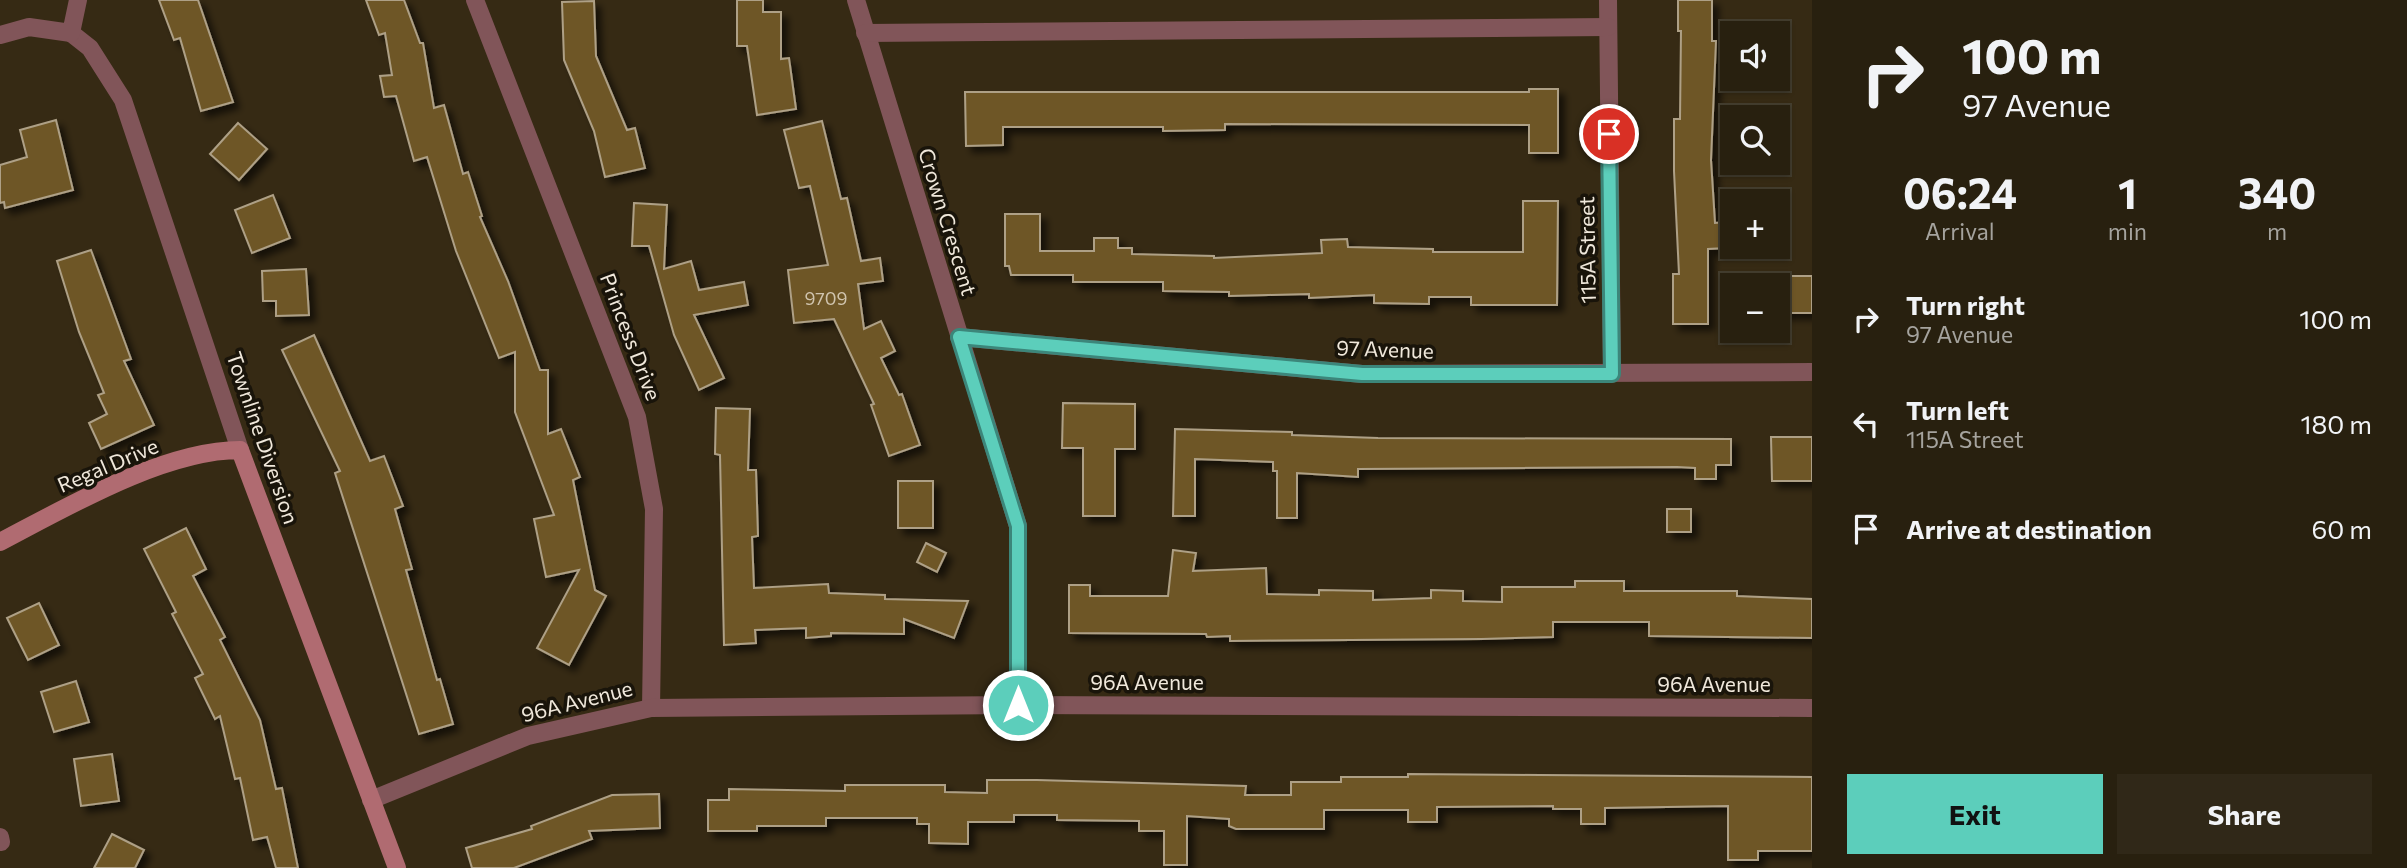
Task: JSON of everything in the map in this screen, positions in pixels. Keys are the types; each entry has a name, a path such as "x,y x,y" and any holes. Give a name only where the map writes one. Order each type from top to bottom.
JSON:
{"street":[{"path":"0,35 29,27 71,33 78,0"},
{"name":"Princess Drive","path":"475,0 637,416 654,509 651,708"},
{"name":"Crown Crescent","path":"856,0 1018,526 1018,705"},
{"name":"115A Street","path":"1608,0 1612,374"},
{"path":"865,33 1608,27"},
{"name":"Townline Diversion","path":"71,33 90,48 123,100 240,450 397,868"},
{"name":"97 Avenue","path":"959,337 1362,374 1812,372"},
{"name":"Regal Drive","path":"0,542 151,469 193,456 240,450"},
{"name":"96A Avenue","path":"371,800 528,736 651,708 1018,705 1812,708"}],"building":[{"path":"159,0 198,0 233,102 201,111 180,38 174,40"},
{"path":"366,0 404,0 420,43 423,43 434,108 444,105 463,174 468,172 482,216 480,217 508,281 540,370 548,370 548,434 561,429 580,477 573,480 595,590 606,596 569,665 537,648 579,570 546,577 534,519 554,515 515,412 515,352 499,358 456,251 427,157 414,161 396,96 384,97 380,76 392,75 385,33 379,35"},
{"path":"737,0 763,0 763,12 781,12 781,59 789,58 796,109 757,115 747,46 737,46"},
{"path":"1678,0 1712,0 1712,41 1716,41 1711,160 1715,223 1720,223 1720,248 1708,249 1708,324 1673,324 1673,274 1679,274 1674,171 1674,119 1680,119 1681,31 1678,31"},
{"path":"594,1 596,56 627,130 635,128 645,168 605,177 594,131 564,60 562,2"},
{"path":"1529,89 1558,89 1558,153 1529,153 1529,125 1225,124 1225,130 1163,131 1163,127 1003,127 1003,145 966,146 965,92 1529,92"},
{"path":"56,120 73,190 5,208 4,202 0,203 0,165 27,157 20,130"},
{"path":"822,121 841,199 847,198 861,261 880,258 883,281 858,284 864,329 881,321 895,351 881,358 899,395 902,394 920,445 889,456 871,405 874,404 834,319 794,323 788,270 828,265 810,186 799,188 784,130"},
{"path":"238,123 267,149 239,180 210,154"},
{"path":"273,195 290,238 252,253 235,210"},
{"path":"1523,201 1558,201 1557,305 1471,305 1471,297 1429,297 1429,304 1374,303 1374,295 1309,298 1309,294 1229,296 1229,292 1163,291 1163,282 1073,282 1073,275 1011,275 1009,266 1005,266 1005,214 1040,214 1040,251 1094,251 1094,238 1118,238 1118,248 1132,248 1132,254 1214,258 1322,253 1321,240 1347,239 1348,247 1433,249 1433,252 1523,252"},
{"path":"634,203 667,205 664,269 691,261 699,290 744,282 748,305 694,315 724,378 699,390 674,335 649,246 632,246"},
{"path":"91,250 131,359 124,361 154,425 101,449 89,423 107,414 98,395 104,393 79,332 57,261"},
{"path":"306,269 309,315 276,316 276,301 263,301 262,271"},
{"path":"1790,276 1812,276 1812,313 1790,313"},
{"path":"314,335 370,461 384,456 403,506 395,509 412,569 406,570 437,680 440,679 453,724 419,734 335,473 340,471 282,350"},
{"path":"1063,403 1135,404 1135,449 1115,449 1115,516 1083,516 1083,448 1062,448"},
{"path":"716,408 750,409 748,470 756,470 758,536 752,537 754,588 828,584 829,593 885,595 885,599 968,601 954,638 904,619 904,634 831,633 831,636 806,638 806,628 755,630 756,643 724,645 720,455 715,454"},
{"path":"1175,429 1292,432 1292,435 1378,438 1731,439 1731,465 1716,465 1716,479 1695,479 1695,468 1677,467 1358,469 1358,477 1297,473 1297,518 1277,518 1277,471 1273,471 1273,462 1195,459 1195,516 1173,516"},
{"path":"1771,437 1812,437 1812,481 1772,481"},
{"path":"898,481 933,481 933,528 898,528"},
{"path":"1667,509 1691,509 1691,532 1667,532"},
{"path":"186,528 206,569 193,576 225,637 220,640 260,720 276,789 282,788 298,868 276,868 267,837 253,840 240,778 235,779 220,716 215,719 195,678 203,674 172,614 176,612 144,549"},
{"path":"926,543 946,553 937,572 917,562"},
{"path":"1173,550 1196,553 1193,571 1266,568 1267,594 1319,595 1319,590 1373,591 1373,600 1431,598 1431,590 1463,591 1463,601 1502,602 1502,587 1575,587 1575,581 1624,581 1624,591 1737,591 1737,596 1812,599 1812,638 1649,636 1649,622 1553,622 1553,637 1482,639 1230,641 1230,636 1207,637 1206,634 1069,633 1069,585 1090,585 1090,596 1168,596"},
{"path":"39,603 59,645 28,660 7,618"},
{"path":"76,681 89,722 54,732 41,692"},
{"path":"112,754 119,801 81,806 74,759"},
{"path":"1408,774 1812,777 1812,851 1758,851 1758,860 1728,860 1728,806 1605,808 1605,824 1581,824 1581,809 1553,809 1553,806 1437,807 1437,822 1408,822 1408,810 1324,810 1324,829 1236,829 1229,826 1229,819 1187,816 1187,865 1164,865 1164,831 1139,831 1139,821 1057,820 1057,815 1014,815 1014,822 968,822 968,844 929,843 929,824 917,824 917,818 826,818 826,826 757,826 757,831 708,831 708,800 729,800 729,789 845,791 845,785 945,785 945,792 987,793 987,780 1037,780 1246,786 1245,795 1291,795 1291,782 1341,782 1341,777 1408,777"},
{"path":"659,794 660,828 589,831 592,839 514,868 472,868 466,848 532,829 531,826 612,795"},
{"path":"112,834 144,850 135,868 94,868"}],"route":[{"path":"1018,705 1018,526 959,337 1362,374 1612,374 1609,134"}]}
